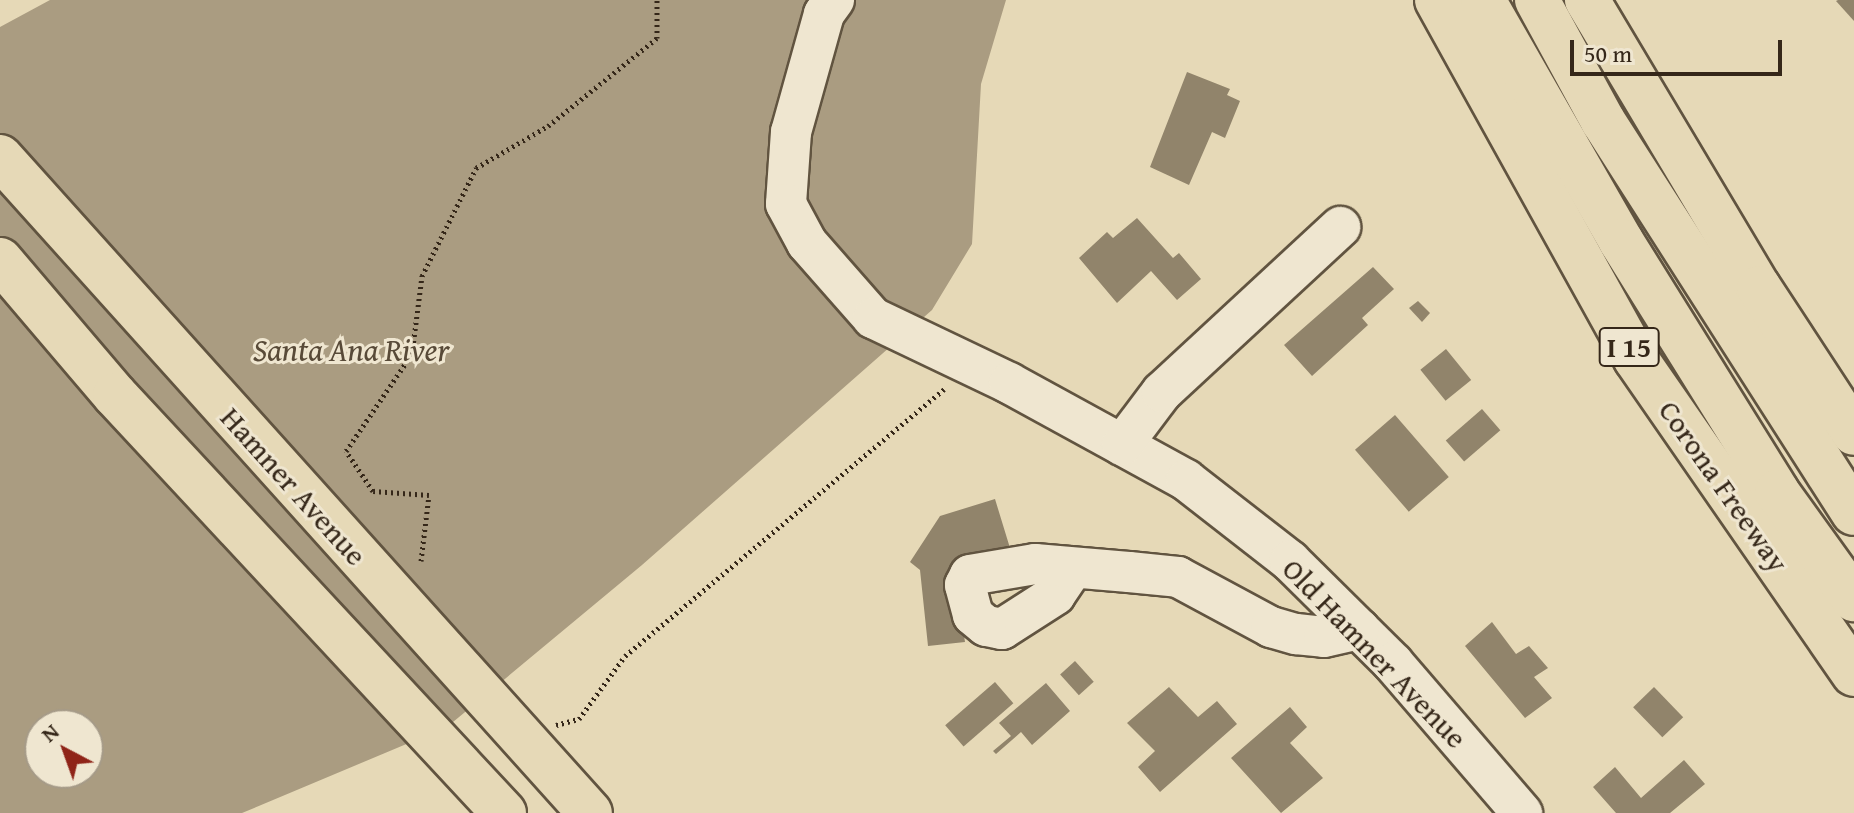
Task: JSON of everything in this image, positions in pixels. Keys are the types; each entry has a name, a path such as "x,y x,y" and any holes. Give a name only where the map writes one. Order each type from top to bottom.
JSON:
{"main road":[{"name":"Corona Freeway","path":"1437,0 1636,359 1854,674"},
{"path":"1483,0 1621,241 1777,492 1854,599"},
{"path":"1537,0 1611,135 1854,513"},
{"path":"1587,0 1759,288 1854,433"},
{"name":"Hamner Avenue","path":"0,157 539,740 590,813"},
{"path":"0,260 115,395 491,798"}],"street":[{"name":"Old Hamner Avenue","path":"834,0 824,14 791,132 786,204 807,243 873,318 1009,383 1186,480 1290,561 1359,629 1522,813"},
{"path":"1122,445 1162,392 1340,227"},
{"path":"1073,568 1178,577 1271,627 1296,634 1324,637 1359,629"}],"path":[{"path":"421,561 429,495 373,491 346,451 412,354 422,276 476,168 548,126 657,38 657,0"},
{"path":"539,740 579,719 625,656 948,386"}],"water":[{"name":"Santa Ana River","path":"50,0 1006,0 981,84 972,244 932,310 642,565 447,727 242,813 0,813 0,27"}],"building":[{"path":"1854,0 1854,21 1836,1"},
{"path":"1187,72 1230,89 1227,95 1240,101 1225,138 1212,132 1189,185 1150,167"},
{"path":"1137,218 1173,258 1179,253 1201,279 1177,300 1151,271 1117,303 1079,258 1107,232 1113,238"},
{"path":"1373,267 1394,289 1362,318 1368,325 1312,376 1284,345"},
{"path":"1418,301 1430,313 1422,322 1409,308"},
{"path":"1446,349 1471,380 1446,401 1420,370"},
{"path":"1482,409 1500,430 1464,462 1446,440"},
{"path":"1395,415 1449,477 1409,512 1355,450"},
{"path":"995,499 1010,548 969,562 955,573 965,642 928,646 920,570 910,562 940,516"},
{"path":"1492,622 1516,654 1529,646 1548,668 1534,677 1552,698 1525,718 1465,646"},
{"path":"1075,661 1094,682 1079,695 1060,674"},
{"path":"995,682 1013,703 964,746 945,725"},
{"path":"1046,683 1070,711 1032,745 1021,732 996,754 993,751 1011,736 999,723"},
{"path":"1169,687 1198,717 1217,701 1237,724 1160,792 1138,767 1155,751 1127,723"},
{"path":"1654,687 1683,717 1662,737 1633,707"},
{"path":"1290,707 1307,727 1290,743 1323,778 1281,813 1231,758"},
{"path":"1684,760 1705,784 1670,813 1616,813 1593,787 1615,767 1641,798"}]}
